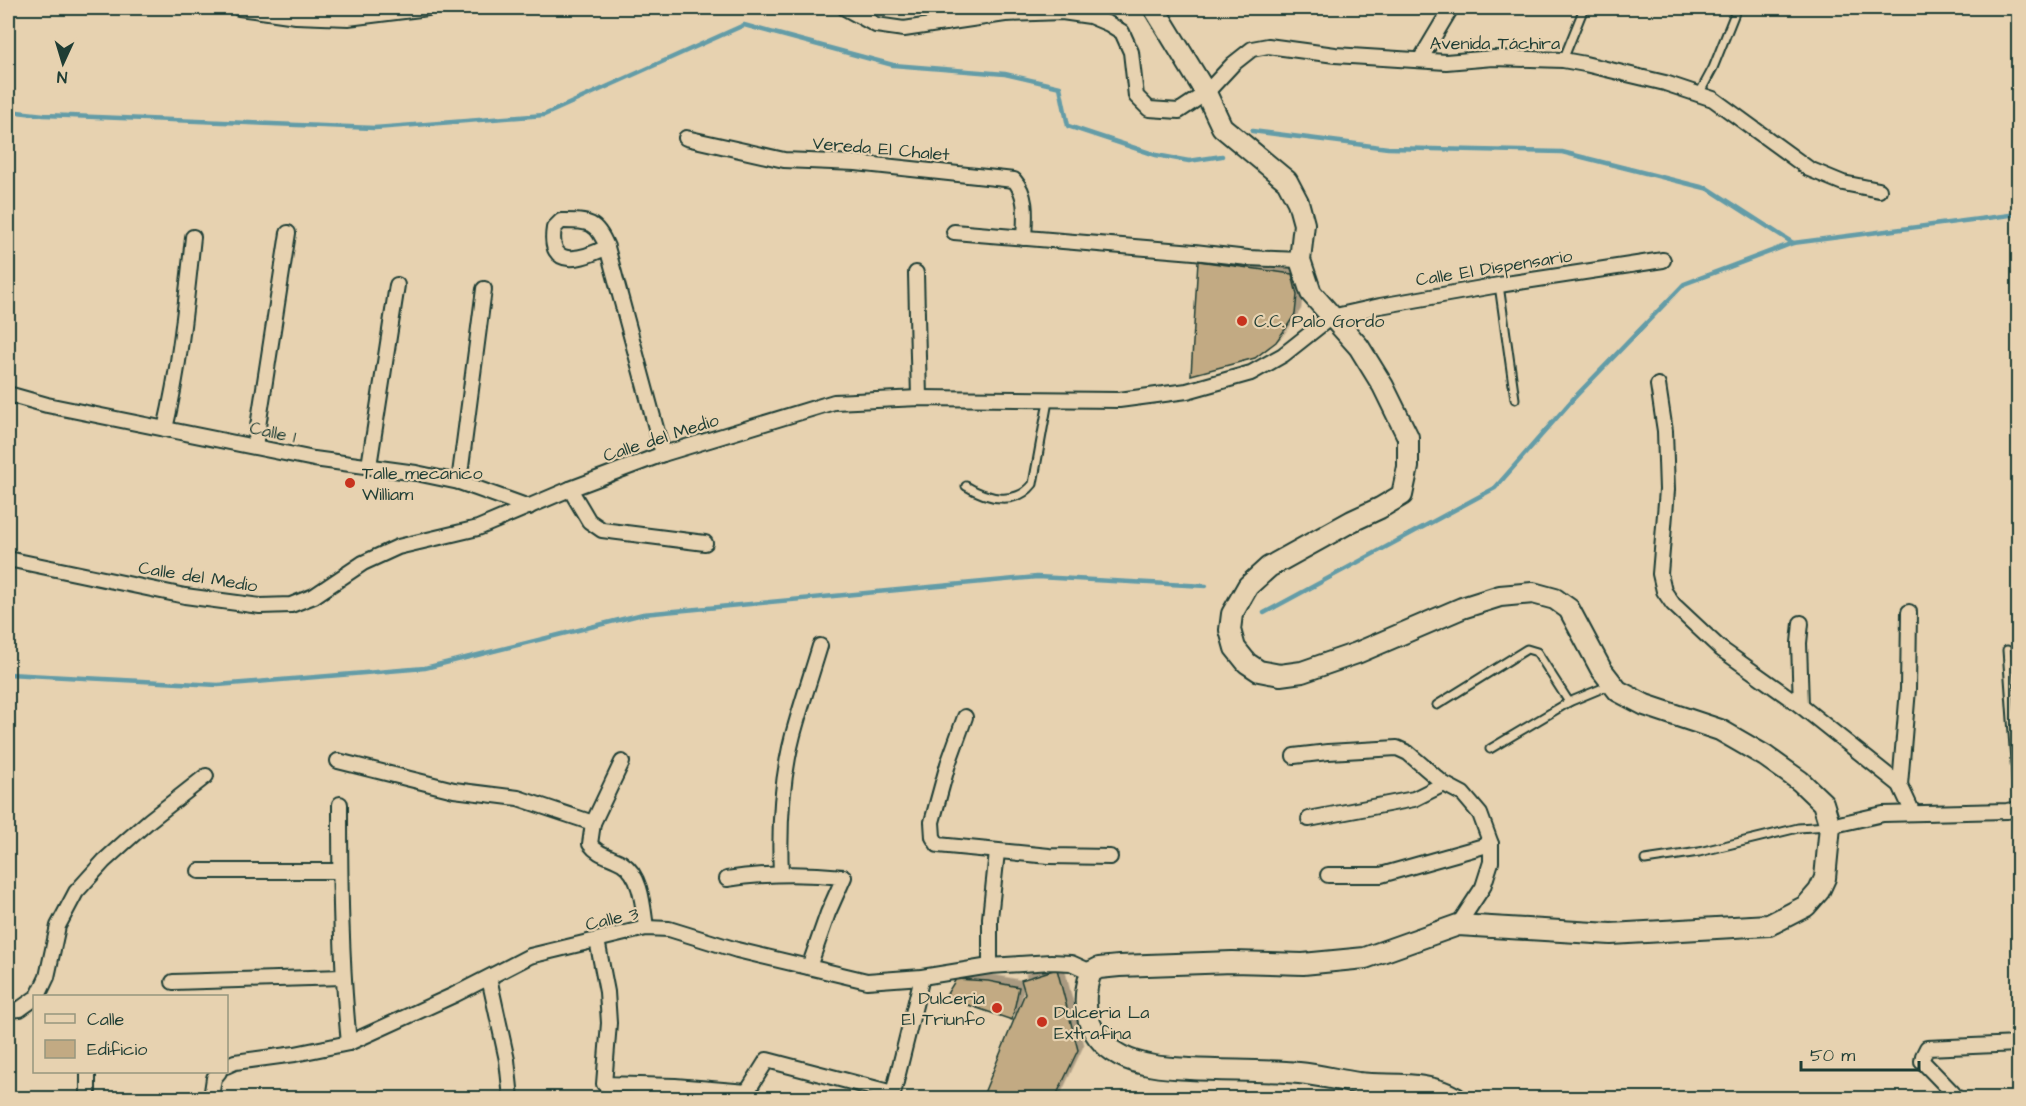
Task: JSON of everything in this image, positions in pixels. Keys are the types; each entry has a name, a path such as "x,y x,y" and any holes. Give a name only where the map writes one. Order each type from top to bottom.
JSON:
{"main road":[{"path":"1154,8 1206,93 1222,127 1287,181 1298,202 1304,224 1300,260 1311,293 1359,347 1383,386 1408,437 1408,467 1402,495 1269,567 1248,586 1232,614 1230,630 1235,648 1246,663 1259,671 1280,675 1302,672 1356,653 1462,608 1500,596 1533,593 1555,599 1569,609 1601,669 1618,691 1645,705 1720,730 1765,756 1800,781 1823,803 1830,826 1825,878 1819,891 1806,906 1769,926 1611,934 1458,925 1365,958 1303,964 1232,962 1119,966 1099,968 1090,972 1084,998 1087,1017 1095,1034 1110,1048 1143,1064 1299,1073 1360,1083 1419,1086 1446,1093 1455,1098"}],"street":[{"path":"238,8 296,16 348,18 428,8"},
{"name":"Avenida Táchira","path":"845,8 876,25 904,29 1005,11 1062,12 1090,16 1122,32 1131,52 1136,96 1149,109 1179,111 1206,93 1233,64 1252,49 1268,46 1335,55 1446,62 1493,58 1563,60 1623,73 1713,99 1809,169 1843,183 1879,190"},
{"path":"946,8 946,23"},
{"path":"1420,60 1451,8"},
{"name":"Vereda El Chalet","path":"686,138 784,160 856,163 1014,180 1020,186 1026,212 1023,238"},
{"path":"954,232 1248,258 1300,260"},
{"path":"255,446 288,233"},
{"path":"165,429 174,393 193,237"},
{"path":"606,247 663,454"},
{"name":"Calle El Dispensario","path":"1331,317 1498,285 1663,260"},
{"path":"916,273 919,398"},
{"path":"369,466 397,285"},
{"path":"459,482 484,289"},
{"name":"Calle del Medio","path":"8,559 185,596 260,606 291,605 314,596 363,563 398,547 478,528 570,489 663,454 834,402 919,398 1119,400 1187,391 1251,373 1284,355 1331,317"},
{"path":"1658,385 1665,431 1668,490 1660,574 1664,591 1673,604 1721,649 1801,706 1900,785 1913,813"},
{"name":"Calle 1","path":"8,394 47,405 314,459 459,482 530,507"},
{"path":"570,489 589,521 602,530 705,543"},
{"path":"1900,785 1908,689 1909,612"},
{"path":"1801,623 1799,643 1801,706"},
{"path":"781,874 783,795 790,748 820,646"},
{"path":"965,717 948,764 932,822 933,837 938,845 1048,856 1110,857"},
{"path":"1294,756 1397,748 1408,753 1444,784 1463,795 1480,814 1491,844 1491,862 1483,887 1458,925"},
{"path":"338,761 453,790 518,798 593,823"},
{"path":"622,762 593,823 590,844 594,850 623,864 634,876 646,928"},
{"path":"37,995 46,977 58,926 76,892 118,848 206,776"},
{"path":"1309,819 1414,799 1444,784"},
{"path":"340,804 343,977 349,1043"},
{"path":"1830,826 1883,814 2019,809"},
{"path":"1328,875 1381,875 1491,844"},
{"path":"990,966 990,918 997,852"},
{"path":"199,871 340,871"},
{"path":"727,879 781,874 844,877 828,913 809,967"},
{"name":"Calle 3","path":"228,1065 235,1062 295,1054 349,1043 531,956 646,928 669,929 737,950 867,981 922,977 990,966 1051,962 1071,963 1090,972"},
{"path":"597,940 607,992 609,1023 604,1084 675,1086 747,1092 767,1060 892,1095 922,977"},
{"path":"173,982 343,977"},
{"path":"489,978 507,1060 511,1098"},
{"path":"8,1010 20,1009 33,1000"},
{"path":"1953,1093 1922,1061 1928,1048 2019,1044"},
{"path":"88,1073 88,1098"},
{"path":"211,1098 216,1075"}],"lane":[{"path":"1563,60 1584,8"},
{"path":"1699,94 1713,68 1737,8"},
{"path":"1498,285 1515,399"},
{"path":"966,486 979,494 996,498 1011,498 1026,493 1033,484 1048,401"},
{"path":"1437,705 1527,649 1537,652 1569,702"},
{"path":"2007,650 2019,803"},
{"path":"1490,749 1569,702 1612,684"},
{"path":"1646,860 1699,852 1798,828 1830,826"}],"building":[{"name":"C.C. Palo Gordo","path":"1198,261 1292,274 1297,295 1295,314 1286,328 1276,342 1255,358 1191,375"},
{"name":"Dulceria La Extrafina","path":"1057,969 1078,1050 1055,1098 982,1098 1025,993 1021,980"},
{"name":"Dulceria El Triunfo","path":"956,979 988,981 1019,987 1012,1020 945,997"}],"waterway":[{"path":"8,111 44,115 375,128 544,115 744,25 893,65 1005,74 1060,87 1068,126 1156,155 1189,161 1222,156"},
{"path":"1252,131 1388,148 1562,152 1709,189 1793,243 2018,214"},
{"path":"1264,613 1495,488 1574,398 1684,284 1793,243"},
{"path":"8,674 218,685 425,668 643,614 1037,577 1206,586"}],"place":[{"name":"C.C. Palo Gordo","path":"1242,321"},
{"name":"Talle mecanico William","path":"350,483"},
{"name":"Dulceria El Triunfo","path":"997,1008"},
{"name":"Dulceria La Extrafina","path":"1042,1022"}]}
